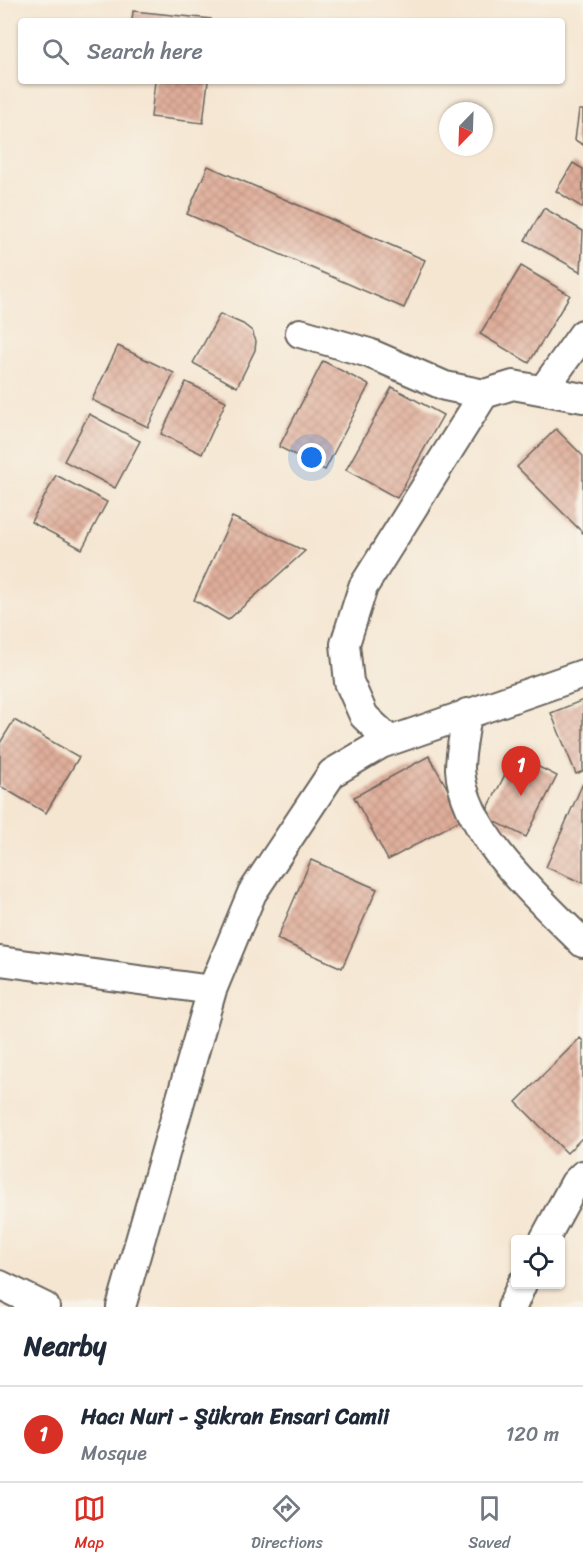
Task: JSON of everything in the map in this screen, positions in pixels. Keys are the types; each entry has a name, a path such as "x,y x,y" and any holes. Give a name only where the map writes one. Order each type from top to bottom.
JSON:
{"street":[{"path":"300,333 369,353 446,386 484,394 513,385 583,398"},
{"path":"543,390 583,334"},
{"path":"390,741 364,716 350,682 345,644 363,588 484,394"},
{"path":"121,1307 212,990 252,893 332,773 390,741 583,674"},
{"path":"467,713 460,769 477,824 516,876 583,943"},
{"path":"0,961 212,990"},
{"path":"546,1235 575,1183 583,1175"},
{"path":"0,1285 45,1307"},
{"path":"512,1307 520,1289"}],"building":[{"path":"133,11 201,18 132,18"},
{"path":"155,84 208,84 203,123 151,117"},
{"path":"579,110 583,110 583,145 575,140"},
{"path":"573,163 583,169 583,208 556,191"},
{"path":"208,166 425,260 404,308 187,214"},
{"path":"544,208 583,231 581,272 525,240"},
{"path":"521,266 570,295 529,363 480,334"},
{"path":"220,314 243,324 252,331 256,341 255,350 237,387 193,363"},
{"path":"118,346 174,373 148,427 92,400"},
{"path":"323,361 369,385 325,470 279,447"},
{"path":"186,382 226,401 202,454 161,434"},
{"path":"392,387 443,415 397,498 346,470"},
{"path":"89,414 140,441 115,488 64,461"},
{"path":"556,429 583,456 583,533 517,467"},
{"path":"56,475 107,502 82,549 31,522"},
{"path":"232,517 305,551 228,620 194,600"},
{"path":"583,700 583,771 576,774 551,713"},
{"path":"14,720 79,757 46,813 0,786 0,743"},
{"path":"515,755 557,776 526,837 484,816"},
{"path":"429,756 464,818 388,860 354,797"},
{"path":"583,783 583,883 546,867"},
{"path":"311,860 377,889 342,968 277,939"},
{"path":"580,1038 583,1041 583,1137 567,1153 516,1102"}],"place":[{"name":"Hacı Nuri - Şükran Ensari Camii","path":"521,796"}]}
